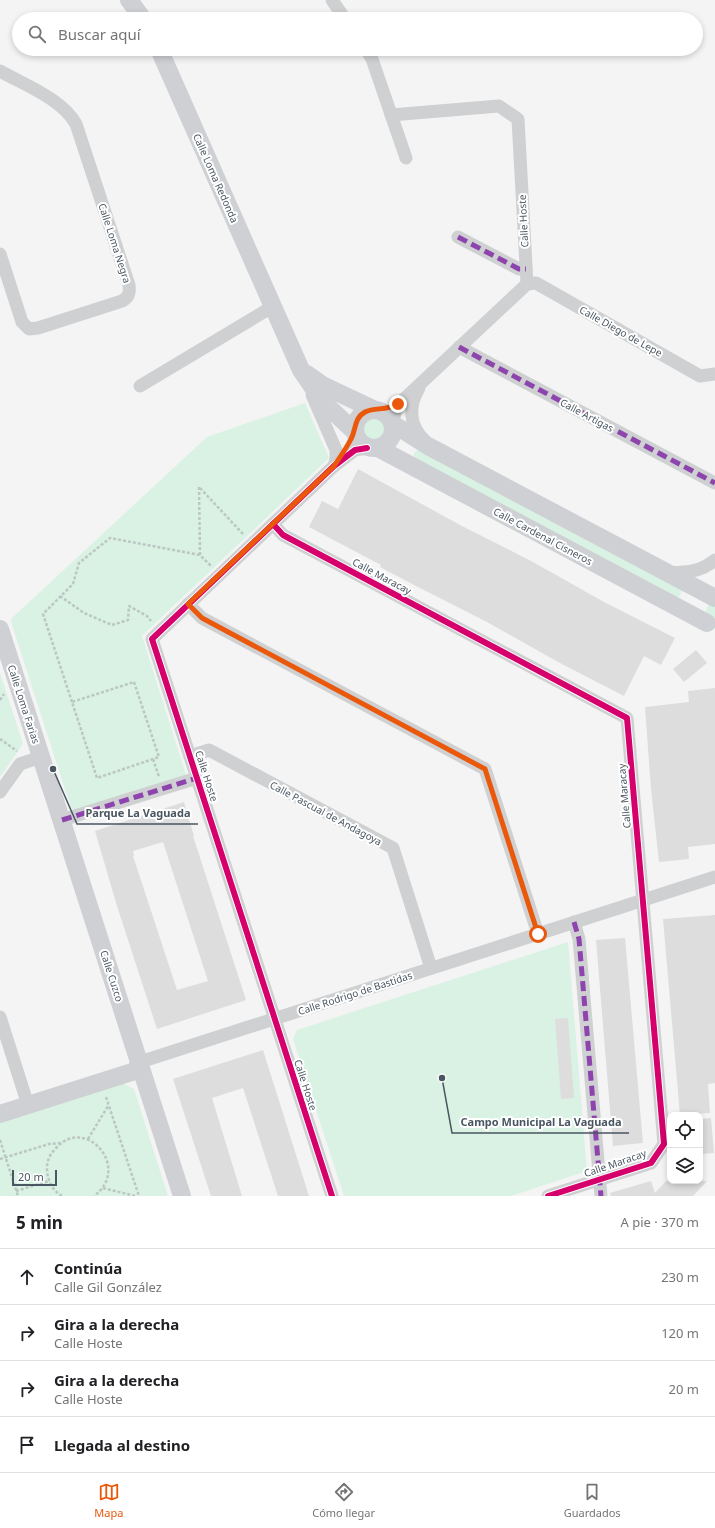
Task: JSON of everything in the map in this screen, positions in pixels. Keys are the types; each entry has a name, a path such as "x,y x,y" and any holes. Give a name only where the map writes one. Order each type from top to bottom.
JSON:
{"street":[{"path":"129,0 138,12"},
{"path":"332,0 340,12"},
{"name":"Calle Loma Redonda","path":"162,56 298,364 310,377 317,391"},
{"path":"370,56 406,158"},
{"name":"Calle Loma Negra","path":"0,70 54,102 69,114 76,124 129,285 129,294 127,298 122,301 35,329 29,329 22,322 0,254"},
{"name":"Calle Hoste","path":"391,115 500,106 518,118 527,284"},
{"path":"458,237 519,269 526,269"},
{"path":"317,391 322,401 355,432 359,441 373,448 386,445 394,433 393,424 395,411 403,400 527,284"},
{"name":"Calle Diego de Lepe","path":"527,284 536,284 700,376 715,374"},
{"path":"140,386 272,306"},
{"name":"Calle Artigas","path":"459,347 715,483"},
{"path":"427,377 415,394 411,410 415,427 428,446"},
{"path":"317,391 384,412 391,419 393,424 428,446 715,598 708,604 705,615 711,626"},
{"path":"317,391 336,450 334,466"},
{"path":"355,432 356,422 365,412 390,408 403,400"},
{"name":"Calle Hoste","path":"334,466 355,432"},
{"name":"Calle Hoste","path":"332,1196 152,639 334,466 355,450 373,448"},
{"name":"Calle Cardenal Cisneros","path":"373,448 711,626"},
{"name":"Calle Maracay","path":"273,524 283,535 627,718 664,1144 652,1163 599,1180 563,1194 548,1196"},
{"path":"665,572 677,573 693,571 708,566 715,560"},
{"path":"188,604 202,618 485,769 538,934"},
{"name":"Calle Loma Farias","path":"0,628 41,757"},
{"name":"Calle Pascual de Andagoya","path":"190,756 209,750 393,848 432,968"},
{"path":"0,792 20,764 41,757"},
{"name":"Calle Cuzco","path":"41,757 182,1196"},
{"path":"62,820 197,778"},
{"name":"Calle Rodrigo de Bastidas","path":"0,1114 135,1071 140,1062 715,877"},
{"path":"574,922 579,939 599,1180"},
{"path":"0,1017 28,1105"},
{"name":"Calle Maracay","path":"599,1180 601,1196"}],"path":[{"path":"200,555 199,487 246,537"},
{"path":"72,702 134,682 159,757 97,778 43,614 73,584 79,563 110,538 200,555 213,568"},
{"path":"60,596 84,613 112,625 128,620 129,606 146,616 154,625"},
{"path":"0,739 18,752"},
{"path":"105,1095 139,1196"},
{"path":"88,1139 109,1106"},
{"path":"62,1196 51,1186 47,1175 47,1164 50,1154 60,1143 70,1138 77,1138 88,1139 97,1145 104,1153 109,1168 108,1179 103,1188 94,1196"},
{"path":"0,1140 18,1196"},
{"path":"0,1159 49,1144 60,1143"},
{"path":"16,1191 49,1181"},
{"path":"103,1188 135,1196"}],"green space":[{"path":"305,403 329,458 142,636 188,781 74,817 11,622 12,618 207,437"},
{"path":"380,411 388,415 393,431 392,438 386,445 363,445 356,437 356,422 358,418 365,412"},
{"path":"420,447 682,588 680,596 675,600 413,461 414,453"},
{"path":"715,599 715,629 711,627 705,615 708,604"},
{"path":"0,673 23,744 0,777"},
{"path":"568,942 587,1171 511,1196 344,1196 293,1039 297,1030"},
{"path":"122,1083 134,1089 168,1196 0,1196 0,1122"}],"building":[{"path":"358,469 460,525 533,562 604,602 675,638 661,665 644,656 624,696 558,662 487,622 380,567 381,565 309,527 322,501 338,509"},
{"path":"696,650 707,663 684,682 673,669"},
{"path":"715,688 715,844 688,847 689,859 659,862 651,789 645,707 689,702 688,691"},
{"path":"184,802 193,836 246,1000 157,1029 117,906 95,831","holes":["163,842 208,981 177,990 133,856 133,851"]},
{"path":"715,915 715,1083 708,1084 710,1113 680,1112 663,919"},
{"path":"625,938 643,1143 613,1146 596,940"},
{"path":"568,1018 574,1098 561,1099 555,1019"},
{"path":"263,1050 309,1196 278,1196 243,1088 212,1098 242,1196 211,1196 173,1079"},
{"path":"711,1118 714,1153 703,1154 703,1119"},
{"path":"651,1181 655,1193 666,1181 667,1184 703,1184 703,1181 707,1181 693,1196 611,1196 610,1193"}],"marked path":[{"path":"458,237 519,269 526,269"},
{"path":"459,347 715,483"},
{"path":"62,820 197,778"},
{"path":"574,922 579,939 601,1196"}],"cycle path":[{"path":"332,1196 152,639 334,466 355,450 367,448"},
{"path":"273,524 283,535 627,718 664,1144 651,1163 548,1196"}],"place":[{"name":"Parque La Vaguada","path":"53,769"},
{"name":"Campo Municipal La Vaguada","path":"442,1078"}],"route":[{"path":"398,404 386,409 370,410 362,414 356,422 355,432 351,440 334,466 188,604 202,618 485,769 538,934"}]}
